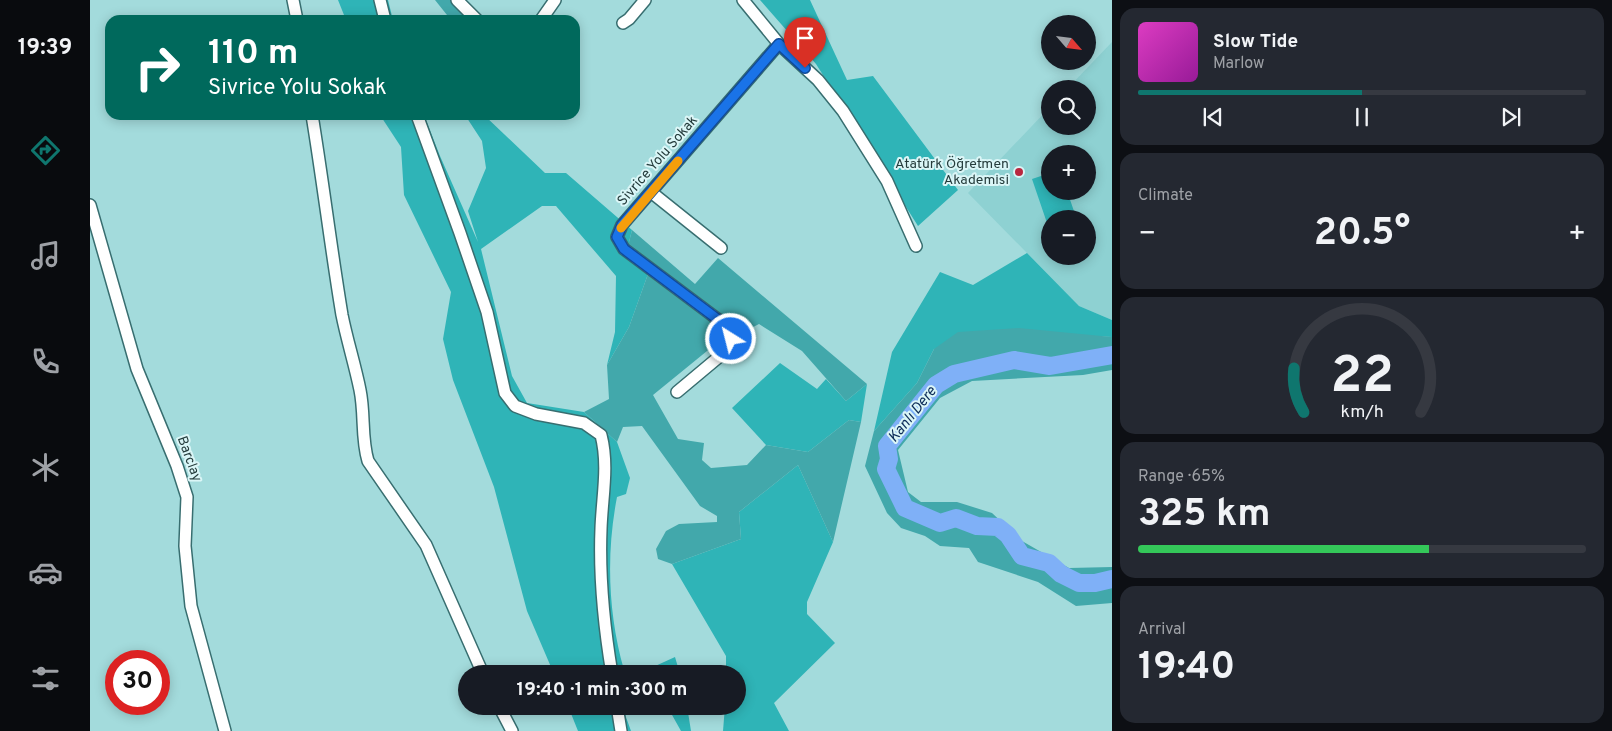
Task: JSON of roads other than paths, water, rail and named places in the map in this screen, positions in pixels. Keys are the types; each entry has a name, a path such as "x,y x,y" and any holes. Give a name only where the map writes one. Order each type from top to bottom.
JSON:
{"street":[{"path":"293,0 296,15"},
{"path":"380,0 384,15"},
{"path":"457,0 472,15"},
{"path":"545,15 556,0"},
{"path":"623,23 629,19 645,0"},
{"path":"743,0 779,44 818,80 843,110 887,180 916,246"},
{"name":"Sivrice Yolu Sokak","path":"677,392 726,351 731,339 728,327 624,249 617,237 622,225 779,44"},
{"path":"313,120 342,317 362,398 364,417 363,441 368,461 426,545 479,665"},
{"path":"419,120 460,233 486,312 505,393 515,406 536,414 584,423 601,435 606,454 601,530 602,600 611,665"},
{"path":"651,192 721,248"},
{"name":"Barclay","path":"90,205 137,369 177,466 187,497 185,546 191,606 225,731"},
{"path":"504,715 512,731"},
{"path":"618,715 621,731"}],"waterway":[{"name":"Kanlı Dere","path":"1112,355 1050,366 1014,360 954,374 936,385 887,446 889,459 886,469 905,508 940,523 956,518 977,526 998,527 1008,535 1022,556 1049,563 1061,574 1079,583 1095,583 1112,579"}],"place":[{"name":"Atatürk Öğretmen Akademisi","path":"1019,172"}]}
